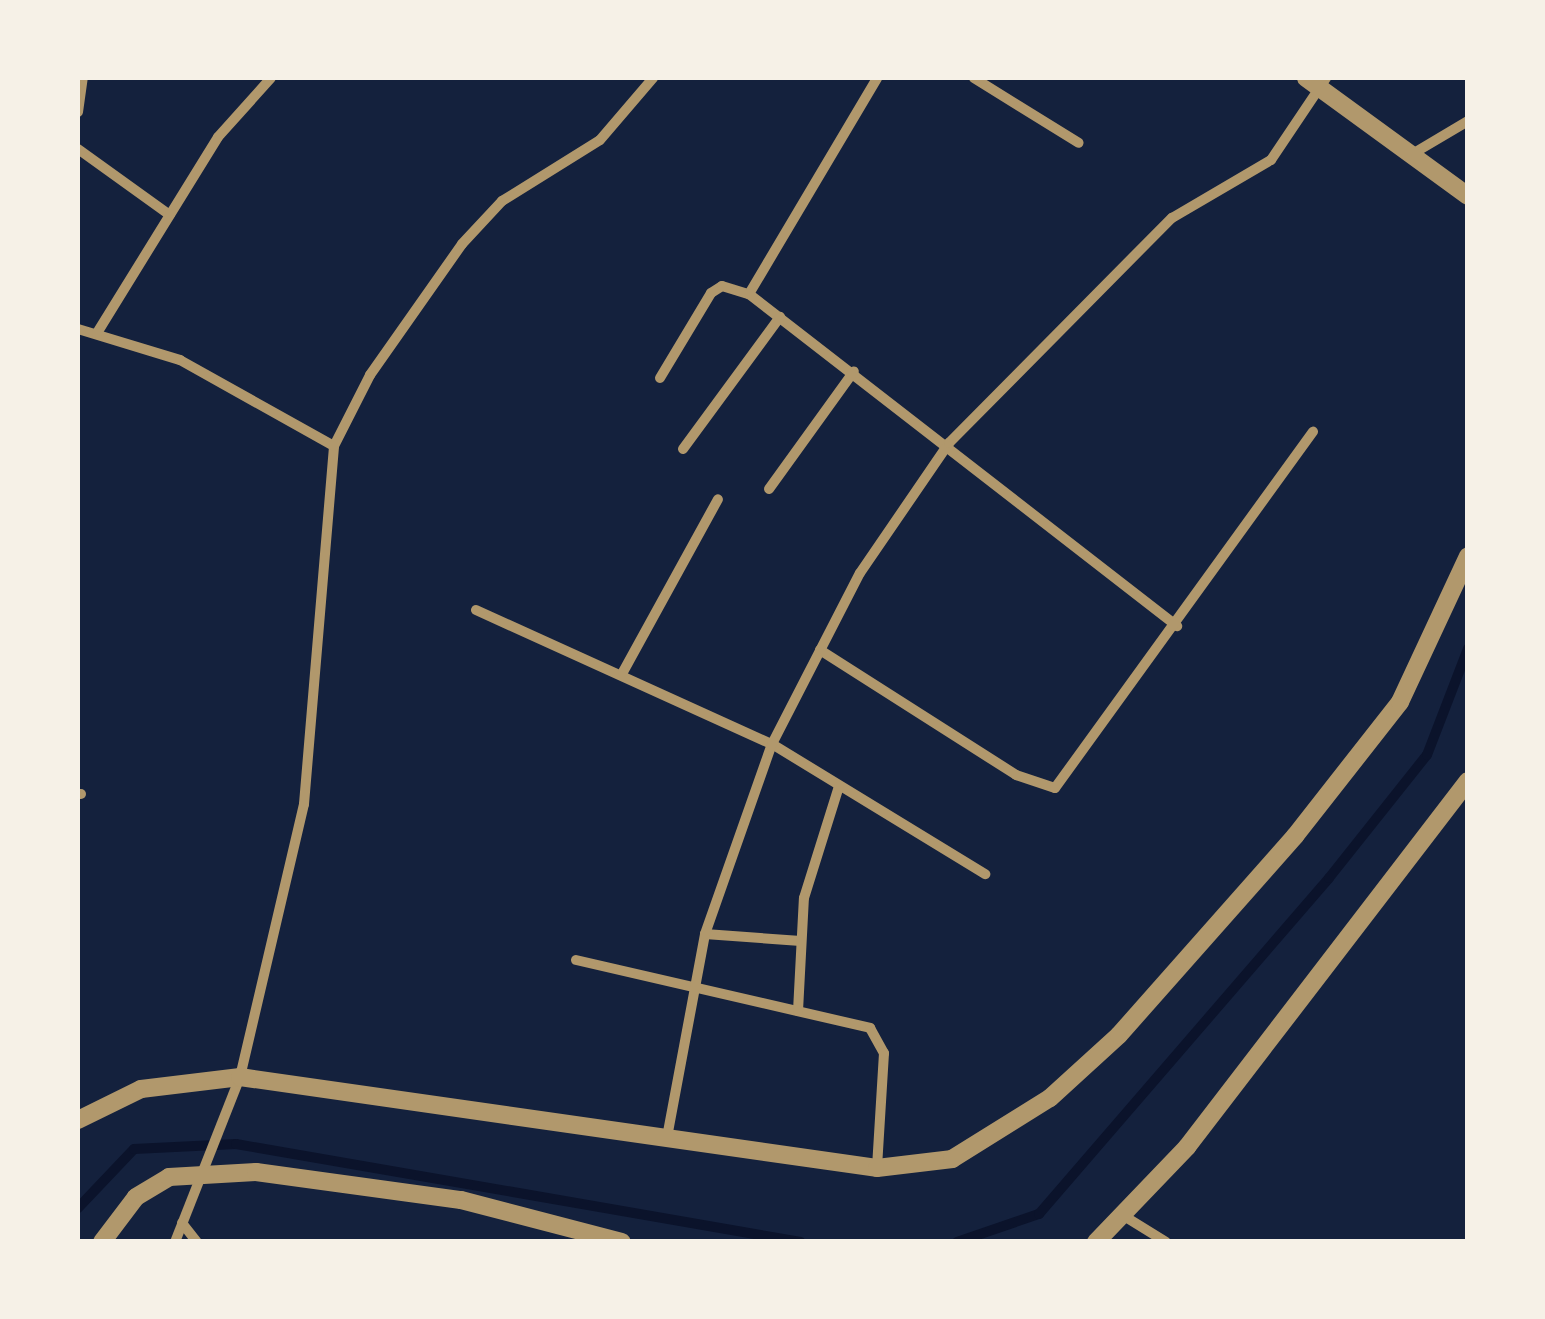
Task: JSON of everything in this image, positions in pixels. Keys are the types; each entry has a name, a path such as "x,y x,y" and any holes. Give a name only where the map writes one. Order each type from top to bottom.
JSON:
{"street":[{"path":"78,112 83,78"},
{"path":"97,333 218,137 272,78"},
{"path":"174,1242 238,1084 304,804 334,446 370,375 462,244 502,201 600,140 653,78"},
{"path":"749,294 876,78"},
{"path":"974,78 1079,143"},
{"path":"668,1132 705,934 772,744 820,650 950,442 1172,218 1271,160 1317,81 1468,196"},
{"path":"1414,152 1468,121"},
{"path":"78,149 170,215"},
{"path":"660,378 711,293 732,286 749,294 950,442 1176,626"},
{"path":"682,448 780,317"},
{"path":"78,329 180,360 334,446"},
{"path":"769,489 854,372"},
{"path":"820,650 1016,775 1055,788 1176,626 1313,431"},
{"path":"623,672 718,499"},
{"path":"78,1120 141,1089 238,1084 668,1132 877,1168 952,1160 998,1135 1120,1035 1355,765 1400,702 1468,556"},
{"path":"476,610 623,672 772,744 985,874"},
{"path":"1096,1242 1124,1216 1468,781"},
{"path":"798,1011 804,898 839,786"},
{"path":"705,934 801,941"},
{"path":"576,960 798,1011 880,1038 877,1168"},
{"path":"102,1242 136,1197 203,1168 307,1174 461,1200 622,1242"},
{"path":"1124,1216 1166,1242"},
{"path":"182,1224 197,1242"}],"waterway":[{"path":"957,1242 1039,1214 1329,878 1427,755 1468,649"},
{"path":"78,1208 134,1149 236,1144 801,1242"}]}
